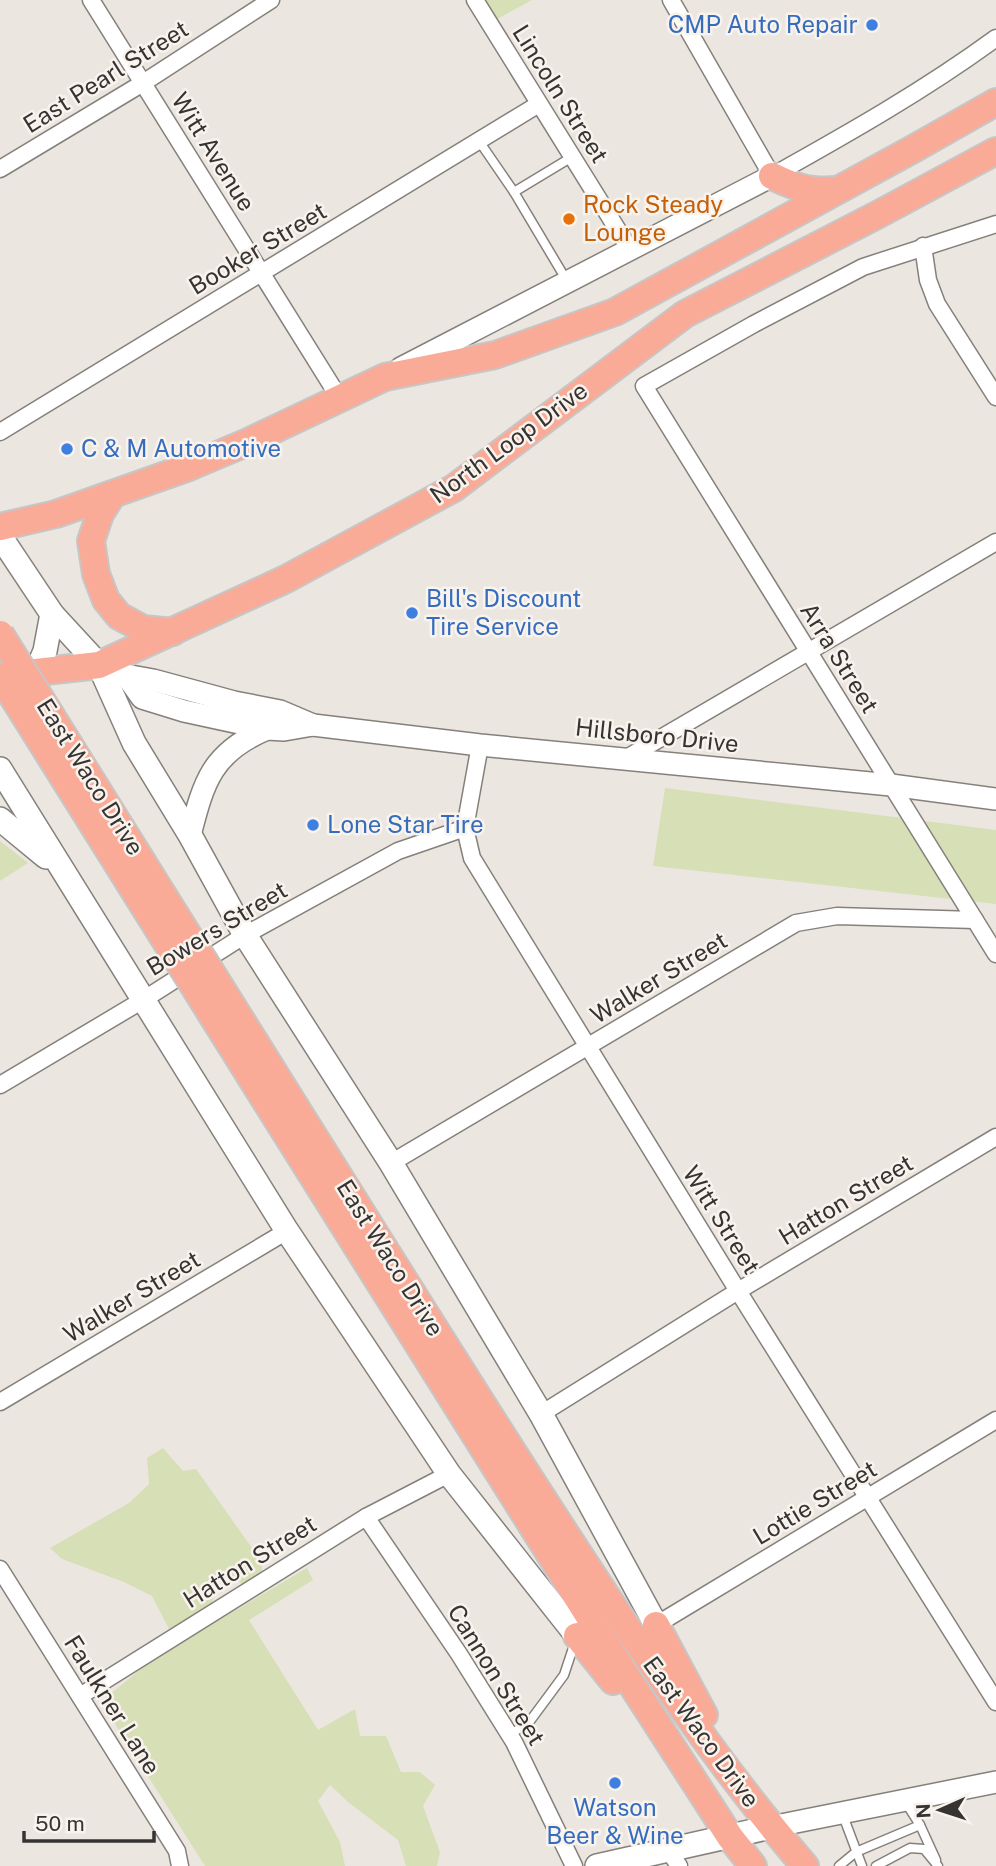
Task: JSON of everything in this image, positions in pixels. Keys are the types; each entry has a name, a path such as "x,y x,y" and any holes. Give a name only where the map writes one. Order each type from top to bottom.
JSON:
{"main road":[{"path":"0,527 56,514 113,495 237,447 385,377 495,355 615,312 996,102"},
{"name":"North Loop Drive","path":"0,682 36,672 99,665 286,579 454,488 685,314 879,215 996,151"},
{"path":"772,176 793,187 814,192 839,190"},
{"path":"113,495 100,514 91,541 96,574 106,600 119,616 143,629 174,632"},
{"name":"East Waco Drive","path":"0,536 52,614 99,665 134,743 190,835 245,935 391,1163 541,1414 656,1625"},
{"path":"36,672 45,651 52,614"},
{"name":"East Waco Drive","path":"0,634 287,1113 688,1772 730,1837 753,1866"},
{"name":"East Waco Drive","path":"0,676 655,1671 771,1827 804,1866"},
{"path":"0,769 288,1231 449,1474 688,1772"},
{"path":"0,819 65,873"},
{"path":"656,1625 742,1788"},
{"path":"597,1866 674,1858 730,1837 771,1827"}],"street":[{"name":"Witt Avenue","path":"91,0 340,399"},
{"name":"East Pearl Street","path":"0,169 143,83 271,0"},
{"name":"Lincoln Street","path":"475,0 629,248"},
{"path":"671,0 772,176"},
{"path":"385,377 772,176 957,67 996,38"},
{"name":"Booker Street","path":"0,432 539,104"},
{"path":"996,224 923,246 928,280 937,304 996,397"},
{"name":"Arra Street","path":"923,246 863,267 644,386 996,954"},
{"path":"625,759 996,542"},
{"name":"Hillsboro Drive","path":"99,665 127,677 153,680 234,702 281,711 313,725"},
{"name":"Hillsboro Drive","path":"127,677 142,698 184,711 267,729 284,730 313,725 480,745 891,785 996,799"},
{"path":"190,835 202,788 218,761 248,737 267,729"},
{"name":"Witt Street","path":"480,745 465,828 472,858 738,1292 996,1702"},
{"name":"Bowers Street","path":"0,1085 143,1000 245,935 398,851 465,828"},
{"name":"Walker Street","path":"391,1163 796,923 837,916 975,920"},
{"name":"Hatton Street","path":"541,1414 996,1137"},
{"name":"Walker Street","path":"0,1402 288,1231"},
{"name":"Lottie Street","path":"656,1625 996,1420"},
{"name":"Hatton Street","path":"80,1696 366,1517 449,1474"},
{"name":"Cannon Street","path":"366,1517 510,1735 574,1866"},
{"name":"Faulkner Lane","path":"0,1569 177,1851 180,1866"},
{"path":"771,1827 996,1782"}],"lane":[{"path":"479,141 514,192 566,281"},
{"path":"514,192 572,157"},
{"path":"510,1735 530,1721 564,1675 577,1636"},
{"path":"904,1800 920,1825 939,1866"},
{"path":"842,1813 862,1866"},
{"path":"839,1866 856,1852 920,1825"},
{"path":"876,1866 910,1848 923,1849 939,1866"}],"green space":[{"path":"483,0 532,0 495,20"},
{"path":"665,788 996,830 996,904 653,866"},
{"path":"0,841 28,863 0,881"},
{"path":"163,1448 183,1471 196,1469 262,1562 262,1574 247,1586 220,1573 211,1607 169,1629 152,1596 124,1582 62,1559 50,1548 129,1503 149,1484 147,1458"},
{"path":"307,1568 313,1580 249,1620 318,1730 355,1709 360,1736 386,1736 401,1772 420,1772 435,1785 423,1806 440,1852 437,1866 406,1866 398,1840 330,1785 318,1801 340,1842 345,1866 205,1866 105,1708 108,1696 153,1659"}],"place":[{"name":"CMP Auto Repair","path":"872,25"},
{"name":"Rock Steady Lounge","path":"569,219"},
{"name":"C & M Automotive","path":"67,449"},
{"name":"Bill's Discount Tire Service","path":"412,613"},
{"name":"Lone Star Tire","path":"313,825"},
{"name":"Watson Beer & Wine","path":"615,1783"}]}
